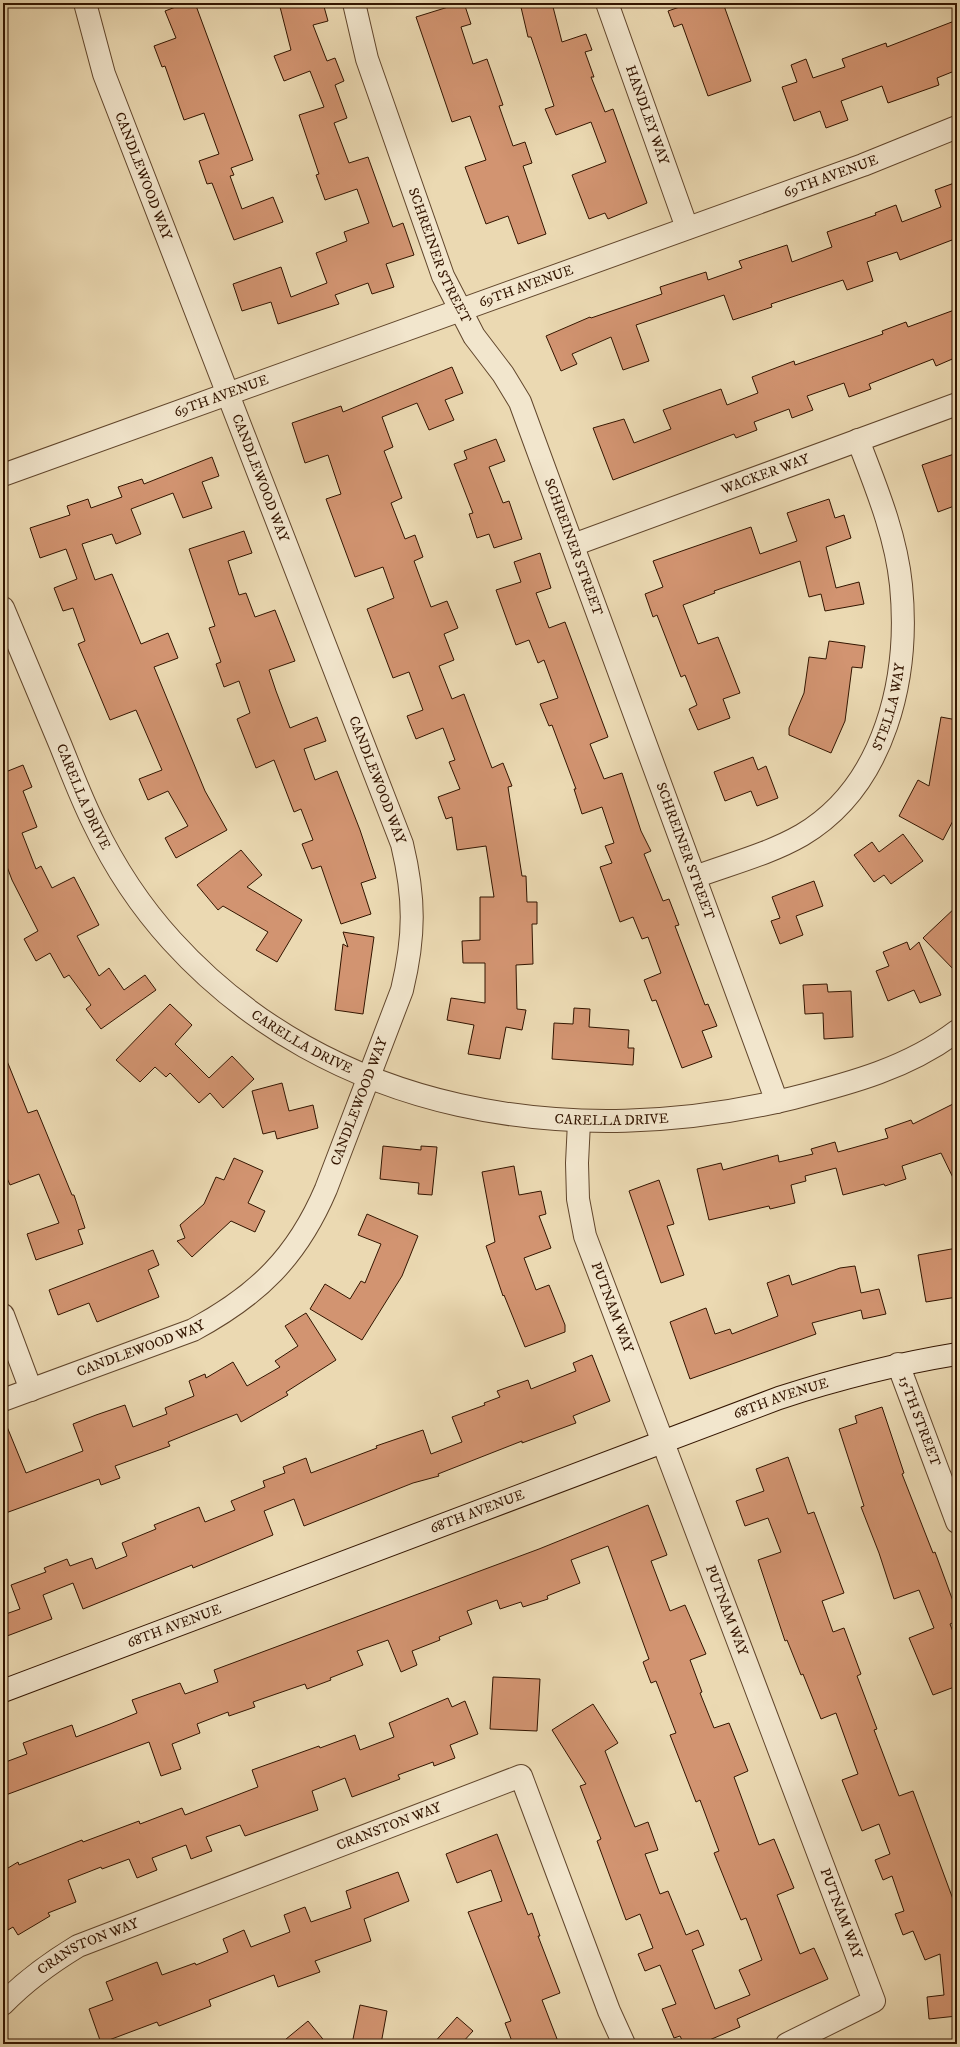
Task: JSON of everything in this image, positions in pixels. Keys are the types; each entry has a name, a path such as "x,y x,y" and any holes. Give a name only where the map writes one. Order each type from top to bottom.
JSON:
{"street":[{"name":"CANDLEWOOD WAY","path":"3,1400 193,1330 221,1315 250,1295 278,1267 298,1243 316,1212 402,990 409,960 412,926 412,895 402,844 104,74 85,3"},
{"name":"SCHREINER STREET","path":"354,3 366,59 442,276 474,336 503,374 520,402 574,545 778,1102"},
{"name":"HANDLEY WAY","path":"607,3 687,228"},
{"name":"69TH AVENUE","path":"3,475 863,165 957,127"},
{"name":"WACKER WAY","path":"574,545 957,404"},
{"name":"STELLA WAY","path":"695,877 778,847 802,835 824,819 847,796 867,769 880,742 893,704 901,658 903,624 901,584 893,539 858,440"},
{"name":"CARELLA DRIVE","path":"3,608 94,824 119,870 171,941 202,972 235,1001 278,1031 311,1050 369,1077 413,1092 466,1107 520,1116 579,1122 641,1121 728,1113 778,1102 875,1076 917,1057 957,1031"},
{"name":"PUTNAM WAY","path":"579,1122 577,1163 578,1199 585,1236 874,2001 787,2044"},
{"path":"3,1315 32,1390"},
{"name":"68TH AVENUE","path":"3,1691 779,1398 831,1381 898,1364 957,1354"},
{"name":"15TH STREET","path":"898,1364 957,1522"},
{"name":"CRANSTON WAY","path":"3,2004 20,1986 46,1965 78,1946 521,1776 609,2011 624,2044"}],"building":[{"path":"186,3 195,3 253,160 231,168 234,175 230,176 242,209 273,197 283,222 234,240 212,183 207,184 199,161 219,154 204,113 184,120 165,66 162,67 154,46 176,38 165,11"},
{"path":"279,3 323,3 328,21 313,25 327,61 335,58 344,81 335,85 347,118 334,123 349,163 368,157 393,227 403,223 414,255 386,264 394,287 372,294 368,283 335,295 339,304 278,324 271,302 242,311 233,284 281,267 291,297 327,283 316,253 347,241 344,232 369,223 357,189 325,200 316,175 319,174 299,115 324,107 310,71 284,81 274,56 291,50"},
{"path":"464,3 471,24 461,27 473,64 487,59 503,105 499,106 513,146 525,142 532,163 523,166 546,234 518,244 508,216 486,224 465,167 486,160 470,116 452,122 416,17"},
{"path":"520,3 552,3 562,42 586,34 592,50 585,52 594,77 591,77 605,112 613,109 647,203 608,219 605,213 589,219 572,175 606,162 591,122 556,135 545,109 554,106 531,37 528,37"},
{"path":"691,3 723,3 751,81 708,96 682,24 674,27 668,11"},
{"path":"957,20 957,70 937,78 939,85 888,103 882,86 841,101 848,120 826,128 820,111 794,121 782,87 797,82 791,65 806,59 813,78 845,67 842,59 886,43 887,47"},
{"path":"957,182 957,246 954,246 952,240 900,260 897,252 867,262 873,281 847,290 843,280 771,304 772,307 733,320 724,295 636,325 649,361 623,370 611,337 572,354 577,364 561,371 546,336 590,317 591,318 662,294 660,287 706,272 708,280 742,268 739,261 787,245 792,262 832,247 827,232 876,215 875,213 896,205 902,222 941,207 935,190"},
{"path":"957,309 957,357 936,366 933,359 869,384 871,389 849,397 844,383 807,396 813,410 792,418 789,409 754,422 757,430 736,438 734,434 613,480 593,428 624,419 634,443 671,429 663,410 721,389 727,405 758,393 752,377 794,361 795,365 883,334 882,331 906,322 908,327"},
{"path":"452,367 463,393 445,400 454,420 429,430 417,403 382,417 393,447 384,451 402,498 391,503 405,539 415,535 423,557 414,561 431,607 447,601 458,628 444,634 454,660 439,666 452,699 464,694 492,768 503,763 512,786 508,787 522,876 526,876 527,902 537,902 537,924 532,924 533,964 516,965 517,1009 526,1010 522,1030 506,1027 500,1059 468,1054 474,1025 447,1020 451,998 485,1003 485,963 463,963 462,941 480,940 480,897 494,897 486,846 457,850 452,817 446,819 438,797 460,789 449,762 455,760 443,728 416,739 407,716 423,710 409,672 393,678 367,609 394,598 383,567 355,577 326,499 341,494 328,455 305,463 292,423 341,406 343,412"},
{"path":"496,439 505,461 489,467 503,503 509,501 522,539 494,548 489,534 477,538 469,514 473,513 454,464 467,459 464,451"},
{"path":"957,453 957,505 938,512 922,465"},
{"path":"212,457 219,476 202,482 212,508 183,518 173,493 131,509 141,534 116,544 112,534 82,544 95,580 112,574 141,644 168,633 178,658 154,667 205,791 227,830 176,858 165,838 188,826 168,791 148,800 139,779 162,770 136,710 110,720 78,644 85,641 73,608 63,611 54,588 77,579 66,549 40,558 30,528 70,515 67,506 88,499 91,508 122,497 118,487 142,479 144,484"},
{"path":"829,499 835,518 844,515 851,538 826,547 836,588 859,582 864,604 825,611 821,594 809,597 800,561 714,591 715,593 683,605 698,644 718,637 740,693 723,699 730,718 698,730 689,709 697,705 685,675 681,677 657,615 653,617 645,594 663,587 653,561 751,527 760,554 797,541 787,513"},
{"path":"244,531 252,553 228,561 239,595 246,593 255,617 275,610 295,661 269,670 276,691 290,728 317,717 326,741 304,749 315,780 337,771 360,830 376,878 361,883 371,914 341,924 321,866 312,869 302,844 313,840 301,809 294,812 274,760 256,768 237,719 250,713 239,681 224,687 216,664 221,662 209,628 215,626 189,549"},
{"path":"540,553 551,588 536,593 549,628 565,622 608,737 590,744 604,779 622,773 641,831 651,851 644,854 663,901 669,899 679,925 675,926 705,1005 708,1004 717,1026 702,1031 712,1057 682,1068 656,1000 652,1001 644,980 661,973 648,937 642,939 633,917 620,922 600,867 612,863 605,846 614,843 602,807 582,814 574,789 576,789 552,725 549,726 540,704 558,698 544,660 538,663 529,640 516,645 496,590 521,582 514,562"},
{"path":"829,641 865,646 862,668 852,667 845,721 831,753 789,735 789,728 804,693 809,657 826,659"},
{"path":"941,717 957,720 957,813 943,840 899,816 918,780 929,786"},
{"path":"753,757 758,770 766,766 778,798 757,806 751,791 725,801 714,772"},
{"path":"23,765 32,787 23,791 37,827 22,833 36,869 41,866 52,888 74,877 99,925 77,936 99,976 109,968 124,990 145,975 156,990 101,1029 86,1009 91,1005 69,975 64,978 50,953 36,961 24,939 38,931 12,880 3,856 3,773"},
{"path":"903,834 923,861 891,884 884,875 874,882 854,855 872,842 879,852"},
{"path":"241,850 262,875 247,887 302,920 277,962 256,950 268,932 223,906 218,910 197,885"},
{"path":"814,881 823,906 796,916 803,935 780,944 771,921 780,918 772,897"},
{"path":"957,906 957,973 923,938"},
{"path":"343,932 374,937 363,1014 335,1010 343,944 348,947"},
{"path":"907,942 910,950 919,942 941,995 920,1003 914,990 888,1001 876,971 889,966 883,952"},
{"path":"827,984 828,992 851,991 853,1037 824,1039 823,1013 805,1014 803,985"},
{"path":"170,1004 192,1025 175,1044 209,1078 232,1056 254,1079 223,1108 210,1093 199,1103 170,1073 166,1077 155,1067 140,1082 116,1060"},
{"path":"574,1008 590,1009 589,1027 629,1030 628,1048 634,1048 633,1065 552,1059 554,1023 573,1024"},
{"path":"3,1051 28,1113 37,1110 72,1195 74,1195 85,1228 78,1230 83,1244 36,1260 27,1234 59,1223 39,1174 10,1185 3,1169"},
{"path":"282,1083 289,1111 313,1105 318,1128 277,1139 275,1131 263,1134 252,1091"},
{"path":"957,1102 957,1186 941,1153 902,1166 906,1179 885,1186 884,1184 843,1195 836,1168 805,1176 806,1181 791,1185 795,1203 770,1209 769,1206 709,1220 697,1169 721,1163 723,1170 778,1155 779,1162 813,1154 811,1149 835,1142 838,1152 888,1138 885,1129 911,1120 913,1124"},
{"path":"383,1146 421,1150 421,1146 437,1147 432,1195 418,1194 419,1183 380,1179"},
{"path":"234,1158 263,1171 248,1203 265,1211 255,1232 231,1221 192,1257 177,1241 185,1238 180,1225 204,1204 216,1177 224,1180"},
{"path":"514,1166 519,1195 541,1191 546,1214 539,1216 551,1248 524,1258 536,1290 549,1285 565,1325 565,1332 525,1347 504,1295 503,1296 486,1246 495,1242 482,1172"},
{"path":"659,1180 674,1224 667,1226 684,1275 661,1283 629,1191"},
{"path":"367,1214 418,1236 402,1276 362,1340 310,1309 325,1284 350,1299 361,1281 365,1283 381,1244 358,1235"},
{"path":"957,1248 957,1297 926,1302 918,1255"},
{"path":"153,1250 159,1265 148,1270 159,1297 97,1322 89,1303 58,1315 49,1290"},
{"path":"855,1266 861,1293 879,1289 886,1314 863,1319 861,1310 812,1323 816,1334 690,1379 670,1322 706,1308 715,1334 730,1329 732,1334 778,1316 767,1283 789,1275 792,1285 840,1268"},
{"path":"306,1313 336,1360 286,1392 288,1395 241,1422 237,1414 168,1442 170,1446 115,1466 120,1478 101,1485 99,1479 3,1514 3,1417 26,1473 83,1451 73,1424 125,1405 133,1427 167,1414 165,1408 194,1396 189,1381 205,1374 206,1378 233,1362 247,1386 280,1367 275,1361 298,1346 285,1326"},
{"path":"592,1355 610,1401 573,1416 576,1423 522,1443 522,1441 438,1474 439,1476 413,1483 304,1526 294,1499 264,1511 273,1535 193,1568 192,1565 83,1609 73,1583 43,1595 52,1619 7,1636 3,1625 3,1615 20,1609 11,1585 46,1572 44,1568 67,1559 70,1566 92,1558 96,1569 127,1556 122,1543 156,1529 154,1525 199,1507 205,1522 235,1510 231,1501 265,1487 263,1481 285,1473 283,1467 306,1458 311,1473 377,1448 376,1446 423,1430 431,1454 462,1442 452,1417 485,1405 484,1403 500,1397 497,1391 528,1380 531,1389 576,1371 573,1363"},
{"path":"882,1407 904,1473 902,1474 933,1553 935,1552 957,1612 957,1621 950,1624 957,1642 957,1686 933,1695 909,1638 934,1628 919,1590 894,1599 879,1553 861,1507 864,1506 839,1429 857,1423 855,1416"},
{"path":"788,1457 808,1514 814,1512 844,1593 822,1601 833,1632 844,1628 861,1674 857,1676 877,1729 874,1730 899,1796 913,1791 957,1910 957,2016 929,2019 927,1997 944,1995 940,1954 925,1960 913,1931 903,1935 895,1914 904,1911 892,1876 883,1880 875,1860 890,1854 879,1824 862,1831 842,1780 858,1774 836,1713 821,1719 803,1674 801,1675 787,1640 785,1641 758,1560 781,1552 768,1518 745,1526 736,1501 764,1491 756,1469"},
{"path":"648,1505 667,1555 651,1561 670,1611 685,1605 706,1654 690,1660 702,1692 700,1693 714,1728 729,1723 748,1771 734,1777 759,1845 774,1839 794,1888 777,1895 800,1954 814,1948 828,1979 737,2019 740,2027 700,2044 684,2044 680,2036 674,2038 662,2009 676,2004 660,1965 645,1971 638,1954 653,1948 640,1914 626,1920 597,1841 601,1839 580,1786 586,1784 552,1730 593,1704 618,1743 605,1751 635,1827 648,1822 658,1850 645,1854 660,1894 668,1891 686,1935 698,1930 704,1945 692,1950 715,2009 750,1995 739,1970 762,1960 746,1918 741,1920 714,1853 719,1851 700,1800 696,1802 670,1735 676,1733 656,1681 651,1683 643,1662 649,1659 608,1546 571,1560 580,1583 547,1596 548,1599 523,1607 521,1602 500,1609 497,1600 467,1611 472,1624 439,1637 440,1640 412,1651 417,1665 401,1672 388,1640 357,1651 363,1665 330,1678 331,1680 307,1689 305,1684 253,1702 255,1707 229,1716 228,1712 197,1724 200,1733 172,1744 181,1769 161,1776 149,1742 3,1796 3,1763 27,1754 23,1743 72,1725 76,1737 137,1713 132,1700 180,1683 185,1694 218,1682 214,1670 539,1549"},
{"path":"493,1677 540,1679 537,1731 490,1729"},
{"path":"448,1698 452,1707 465,1701 478,1734 450,1745 455,1758 434,1766 433,1762 398,1775 400,1779 352,1797 345,1778 312,1791 318,1810 245,1836 240,1825 206,1837 212,1851 191,1859 186,1845 152,1858 157,1870 137,1878 129,1859 102,1869 101,1867 68,1880 76,1902 48,1913 50,1916 18,1935 13,1927 3,1933 3,1871 18,1862 19,1865 82,1840 83,1842 139,1821 140,1824 182,1808 185,1815 258,1787 252,1770 319,1746 320,1748 355,1735 360,1750 394,1737 389,1723"},
{"path":"497,1834 528,1915 532,1913 540,1936 538,1936 560,1993 542,2000 559,2044 513,2044 505,2023 511,2021 468,1912 502,1901 491,1870 457,1883 446,1854"},
{"path":"398,1872 409,1901 364,1919 371,1941 315,1961 320,1972 278,1987 274,1975 209,2000 211,2006 159,2026 157,2022 101,2043 89,2009 113,2000 106,1982 157,1962 162,1975 195,1963 196,1965 228,1952 223,1939 244,1930 251,1947 290,1932 284,1915 305,1907 311,1922 351,1908 346,1891"},
{"path":"360,2005 387,2011 381,2044 352,2044"},
{"path":"457,2017 473,2031 461,2044 433,2044"},
{"path":"308,2021 327,2044 280,2044"}]}
